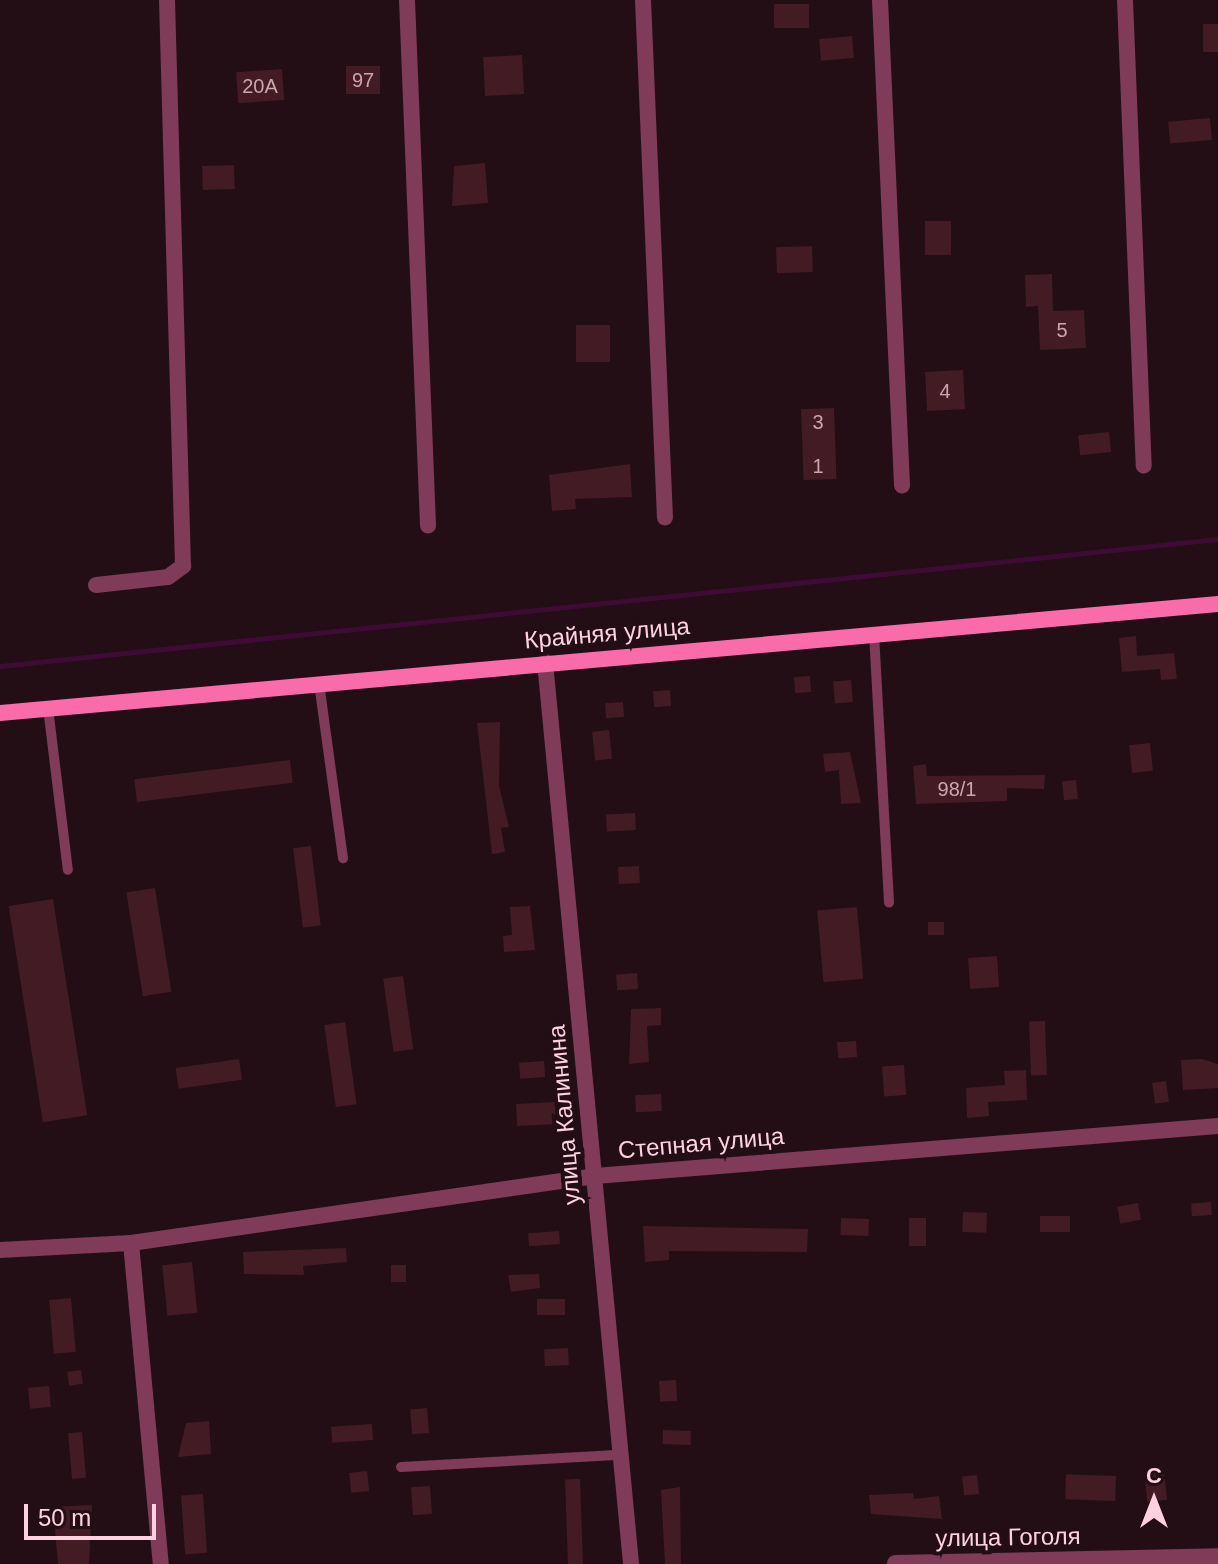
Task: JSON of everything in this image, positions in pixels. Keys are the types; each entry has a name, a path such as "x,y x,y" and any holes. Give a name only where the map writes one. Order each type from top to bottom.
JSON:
{"main road":[{"name":"Крайняя улица","path":"0,713 1218,604"}],"street":[{"path":"96,585 168,577 183,566 167,0"},
{"path":"407,0 428,526"},
{"path":"643,0 665,518"},
{"path":"880,0 902,486"},
{"path":"1125,0 1144,466"},
{"name":"улица Калинина","path":"545,662 595,1176 616,1455 631,1564"},
{"name":"Степная улица","path":"0,1250 131,1243 595,1176 1218,1126"},
{"path":"131,1243 161,1564"},
{"name":"улица Гоголя","path":"895,1563 1218,1556"}],"lane":[{"path":"874,634 889,903"},
{"path":"319,683 343,858"},
{"path":"48,708 68,870"},
{"path":"401,1467 616,1455"}],"building":[{"path":"774,4 809,4 809,28 774,28"},
{"path":"1203,24 1218,24 1218,52 1203,52"},
{"path":"852,36 854,58 821,61 819,39"},
{"path":"522,55 524,94 485,96 483,57"},
{"path":"346,66 380,66 380,94 346,94"},
{"path":"282,69 284,100 238,103 236,72"},
{"path":"1210,118 1212,140 1170,144 1168,122"},
{"path":"485,163 488,203 452,206 454,166"},
{"path":"234,165 235,189 203,190 202,166"},
{"path":"925,221 951,221 951,255 925,255"},
{"path":"812,246 813,272 777,273 776,247"},
{"path":"1052,274 1053,311 1084,310 1086,348 1040,350 1038,306 1026,307 1025,275"},
{"path":"576,325 610,325 610,362 576,362"},
{"path":"963,370 965,409 927,411 925,372"},
{"path":"834,408 836,479 803,480 801,409"},
{"path":"1109,432 1111,452 1080,455 1078,435"},
{"path":"630,464 632,497 575,499 576,509 552,511 549,475"},
{"path":"1136,636 1137,656 1174,653 1177,679 1161,680 1160,669 1122,672 1119,638"},
{"path":"810,676 811,692 795,693 794,677"},
{"path":"851,680 853,702 835,703 833,682"},
{"path":"670,690 671,706 654,707 653,691"},
{"path":"623,702 624,717 606,718 605,703"},
{"path":"500,722 499,786 509,827 501,828 505,852 492,854 477,723"},
{"path":"609,730 612,759 595,761 592,732"},
{"path":"1150,743 1153,771 1132,773 1129,745"},
{"path":"850,752 861,803 841,804 839,770 825,772 823,754"},
{"path":"290,760 293,783 137,802 134,779"},
{"path":"926,764 927,776 1045,775 1044,789 1007,788 1007,801 916,804 913,766"},
{"path":"1076,780 1078,799 1064,800 1062,781"},
{"path":"635,813 636,830 607,831 606,815"},
{"path":"311,846 321,925 303,928 293,848"},
{"path":"639,866 640,883 619,884 618,867"},
{"path":"155,888 171,992 143,996 126,893"},
{"path":"53,899 87,1115 43,1122 9,906"},
{"path":"530,906 535,950 504,952 503,936 512,935 510,907"},
{"path":"857,907 863,979 823,982 817,910"},
{"path":"928,922 944,922 944,935 928,935"},
{"path":"997,956 999,987 970,989 968,958"},
{"path":"637,973 638,989 617,990 616,974"},
{"path":"403,976 413,1049 393,1052 383,979"},
{"path":"661,1008 661,1025 647,1026 649,1062 629,1064 631,1009"},
{"path":"1045,1021 1047,1075 1031,1076 1029,1022"},
{"path":"345,1022 357,1104 336,1107 324,1025"},
{"path":"856,1041 857,1057 838,1058 837,1042"},
{"path":"239,1059 242,1080 179,1089 176,1068"},
{"path":"1202,1059 1218,1064 1218,1088 1183,1090 1181,1060"},
{"path":"544,1061 545,1077 520,1079 519,1063"},
{"path":"904,1065 906,1095 884,1096 882,1067"},
{"path":"1026,1070 1027,1100 988,1102 989,1116 967,1118 966,1088 1005,1085 1004,1071"},
{"path":"1166,1081 1169,1102 1155,1104 1152,1083"},
{"path":"661,1094 662,1111 636,1112 635,1095"},
{"path":"555,1102 556,1124 517,1126 516,1104"},
{"path":"1211,1202 1212,1215 1192,1216 1191,1203"},
{"path":"1138,1203 1141,1220 1120,1223 1117,1207"},
{"path":"963,1212 987,1213 986,1233 962,1232"},
{"path":"1040,1216 1070,1216 1070,1232 1040,1232"},
{"path":"841,1218 869,1219 868,1236 840,1235"},
{"path":"909,1218 926,1218 926,1246 909,1246"},
{"path":"643,1226 808,1229 807,1252 669,1251 669,1260 645,1262"},
{"path":"559,1231 560,1244 529,1246 528,1233"},
{"path":"346,1248 347,1262 303,1266 304,1275 244,1274 243,1252"},
{"path":"192,1262 197,1313 167,1316 162,1265"},
{"path":"391,1265 406,1265 406,1282 391,1282"},
{"path":"539,1274 540,1288 511,1292 508,1275"},
{"path":"71,1298 76,1352 54,1354 49,1300"},
{"path":"537,1299 565,1299 565,1315 537,1315"},
{"path":"568,1348 569,1365 545,1366 544,1349"},
{"path":"81,1370 83,1384 69,1386 67,1372"},
{"path":"676,1380 677,1401 660,1402 659,1381"},
{"path":"49,1386 51,1407 30,1409 28,1388"},
{"path":"427,1408 429,1433 412,1434 410,1409"},
{"path":"209,1421 211,1454 178,1457 186,1423"},
{"path":"372,1424 373,1440 332,1443 331,1427"},
{"path":"663,1430 691,1431 690,1445 663,1444"},
{"path":"82,1432 86,1478 72,1479 68,1433"},
{"path":"1164,1470 1167,1500 1147,1502 1144,1472"},
{"path":"367,1471 369,1491 351,1493 349,1473"},
{"path":"1066,1474 1116,1476 1115,1501 1065,1499"},
{"path":"977,1475 979,1494 964,1495 962,1477"},
{"path":"580,1479 583,1564 568,1564 565,1480"},
{"path":"430,1486 432,1514 413,1515 411,1487"},
{"path":"680,1487 681,1564 665,1564 661,1490"},
{"path":"913,1493 914,1499 939,1496 942,1519 871,1514 869,1495"},
{"path":"203,1494 207,1553 185,1554 181,1496"},
{"path":"92,1505 89,1564 58,1564 53,1507"}],"waterway":[{"path":"0,666 1218,539"}]}
